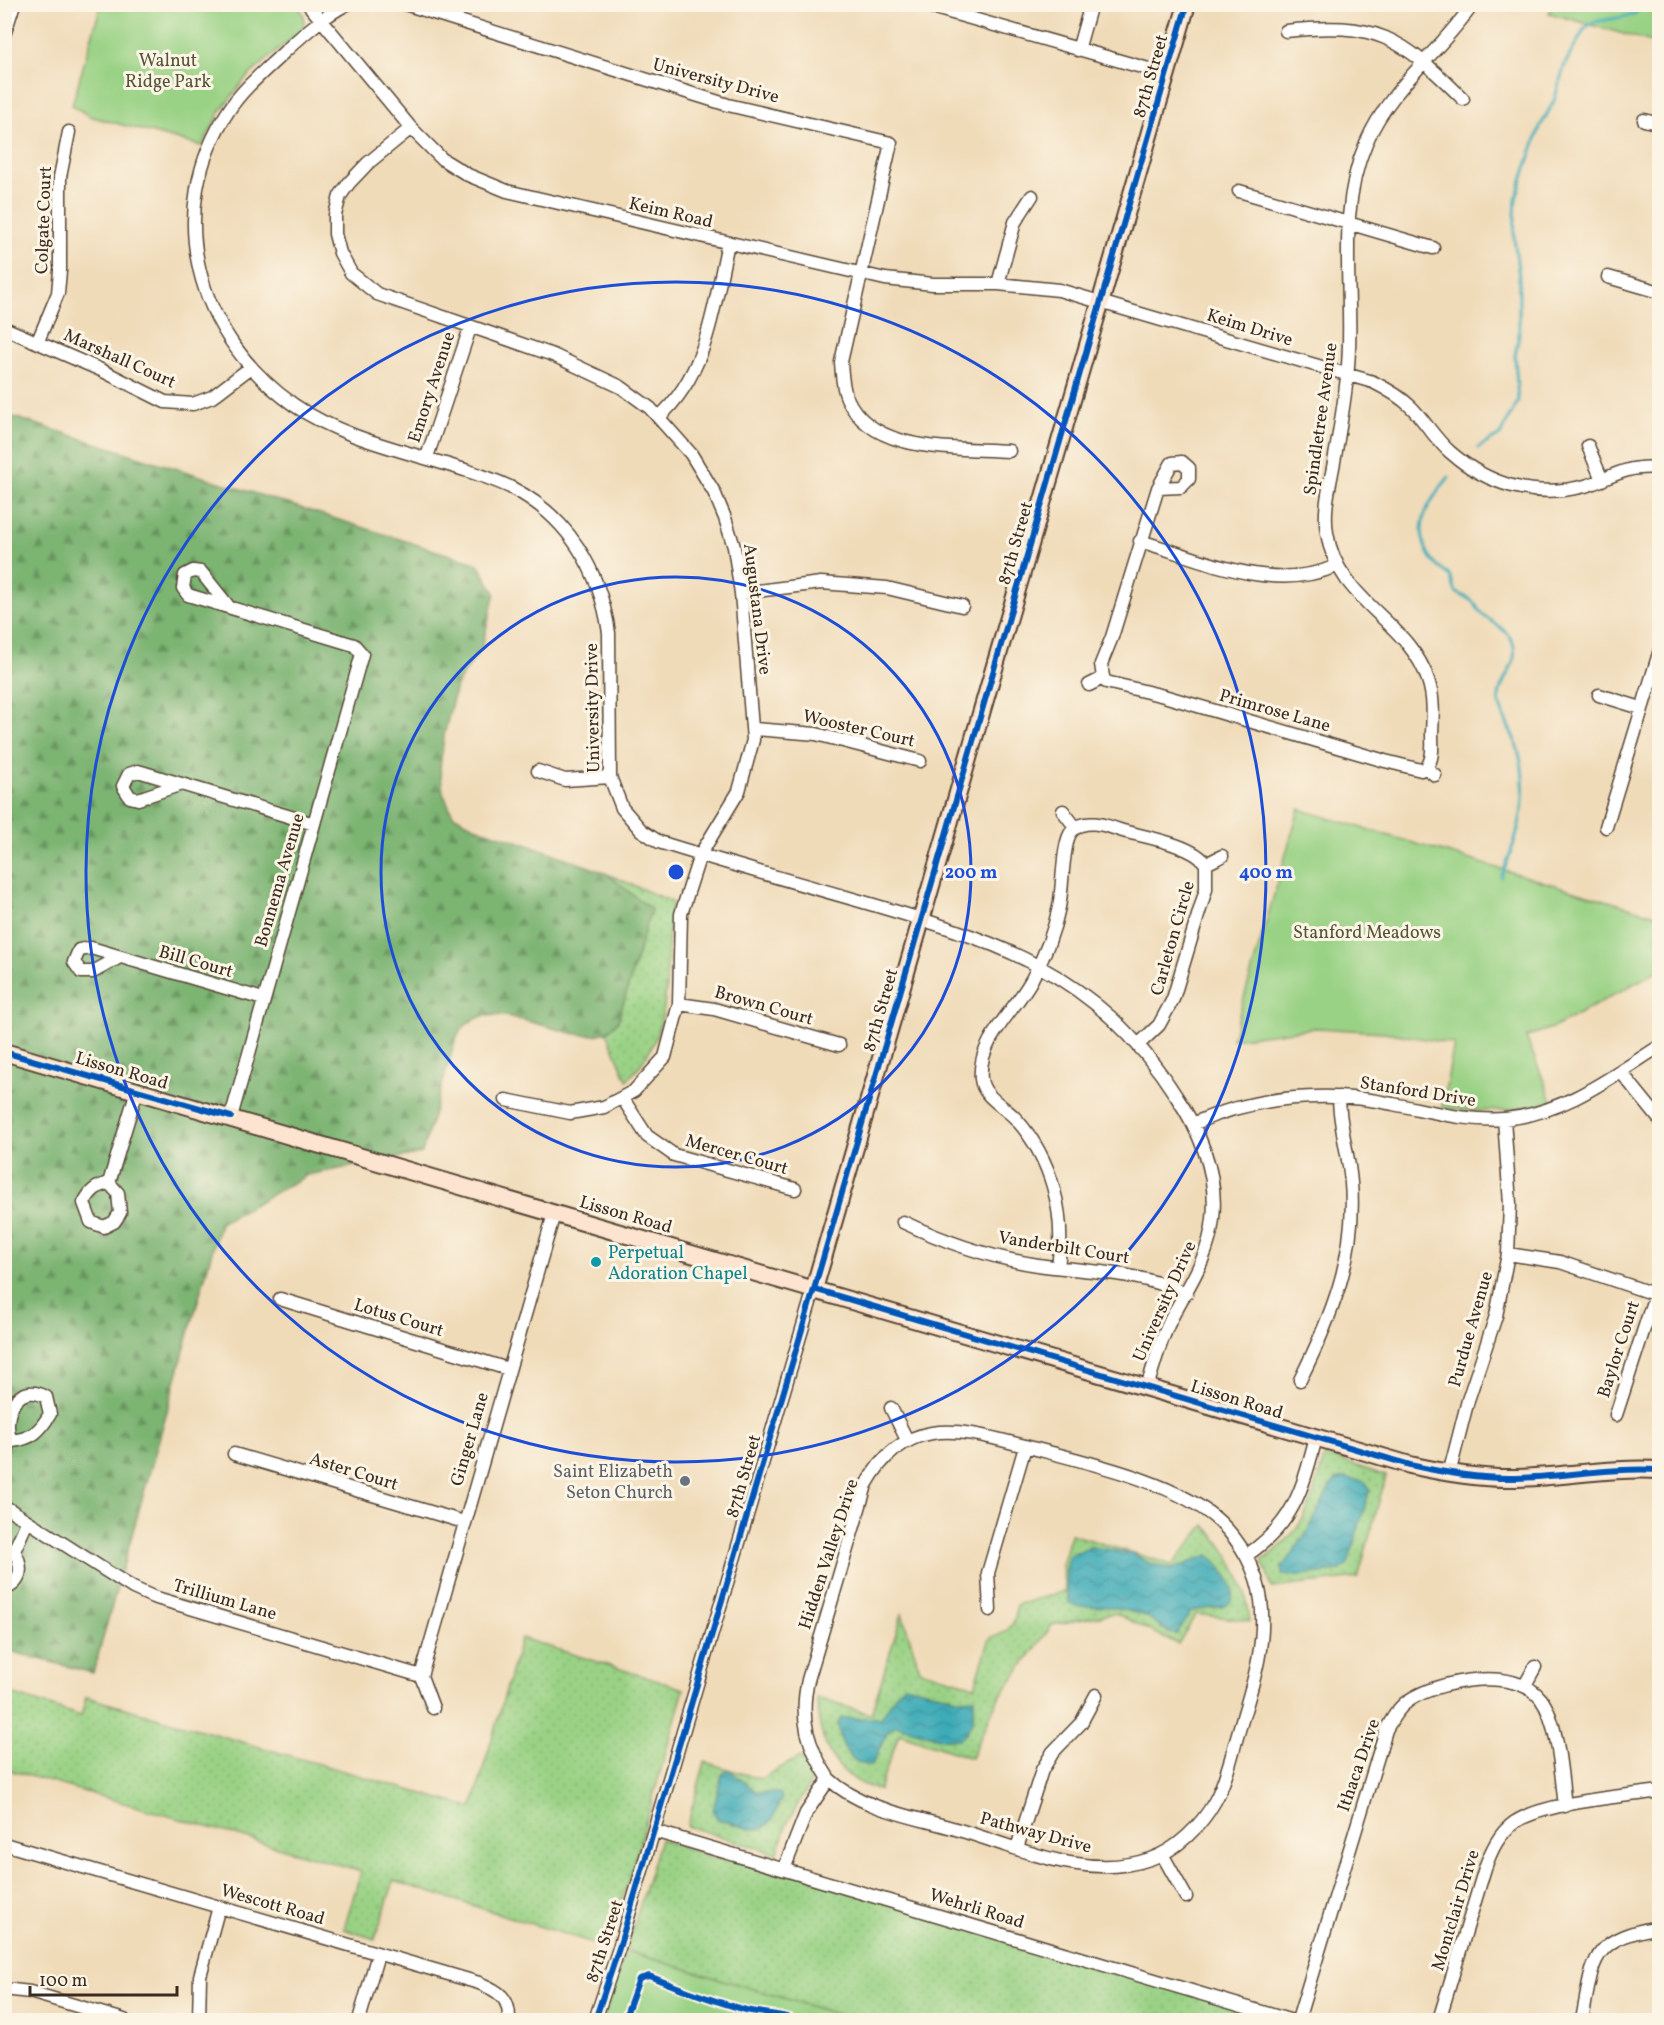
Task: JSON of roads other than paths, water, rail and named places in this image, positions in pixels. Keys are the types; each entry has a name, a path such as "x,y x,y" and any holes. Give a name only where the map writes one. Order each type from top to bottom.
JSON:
{"street":[{"path":"4,35 14,4"},
{"name":"Keim Road","path":"308,4 411,128 442,159 468,175 507,191 859,274 922,284 998,284 1059,290 1100,302"},
{"name":"University Drive","path":"347,4 322,21 255,79 229,109 212,141 200,177 194,223 202,286 216,318 250,368 288,400 320,420 346,432 491,478 527,495 567,532 592,568 602,597 609,633 610,777 622,808 641,830 659,842 922,919 993,943 1039,966 1097,1005 1138,1046 1168,1082 1193,1124 1210,1166 1214,1205 1207,1249 1165,1334 1147,1388"},
{"name":"University Drive","path":"405,4 728,105 891,143 859,274"},
{"path":"921,4 1166,74"},
{"path":"1078,50 1091,4"},
{"name":"87th Street","path":"595,2020 654,1831 814,1288 1187,4"},
{"name":"Spindletree Avenue","path":"1431,772 1433,710 1429,681 1424,668 1410,647 1356,593 1336,566 1329,544 1326,517 1347,375 1348,222 1355,176 1369,136 1388,102 1456,28 1473,4"},
{"path":"1286,31 1338,27 1400,44 1425,61 1463,99"},
{"path":"1644,120 1659,124"},
{"name":"Augustana Drive","path":"411,128 368,163 344,189 334,215 335,234 340,253 351,273 377,294 553,355 590,370 621,387 659,417 691,454 714,492 734,548 741,593 754,729 749,761 739,791 700,855 681,914 679,1004 665,1058 646,1080 623,1099"},
{"name":"Colgate Court","path":"38,341 58,293 60,177 69,132"},
{"path":"1239,190 1433,248"},
{"path":"998,284 1015,222 1032,196"},
{"path":"659,417 685,389 694,373 708,329 728,243"},
{"path":"859,274 840,362 843,388 855,413 871,429 896,439 1009,451"},
{"path":"1608,277 1659,292"},
{"name":"Keim Drive","path":"1100,302 1373,382 1402,399 1447,450 1485,477 1502,484 1544,491 1576,487 1629,470 1659,467"},
{"name":"Marshall Court","path":"4,328 38,341 165,402 193,404 213,397 250,368"},
{"name":"Emory Avenue","path":"427,457 470,328"},
{"path":"1588,446 1602,480"},
{"path":"1089,685 1103,678 1101,664 1112,637 1158,488"},
{"path":"1140,541 1263,576 1300,577 1336,566"},
{"path":"741,593 820,583 887,588 962,606"},
{"name":"Bonnema Avenue","path":"229,607 354,645 362,654 231,1117"},
{"path":"1606,828 1659,650"},
{"name":"Primrose Lane","path":"1103,678 1112,686 1135,688 1384,761 1431,772"},
{"path":"1599,695 1641,708"},
{"name":"Wooster Court","path":"754,729 816,734 920,761"},
{"path":"538,771 565,780 610,777"},
{"path":"179,785 314,824"},
{"path":"1058,1267 1059,1216 1051,1179 1043,1158 1020,1124 985,1091 981,1080 988,1044 1021,997 1039,966 1059,908 1067,840 1076,828 1063,812"},
{"name":"Carleton Circle","path":"1076,828 1086,823 1104,825 1194,852 1206,864 1206,890 1173,999 1159,1025 1138,1046"},
{"name":"Carleton Circle","path":"1206,864 1222,856"},
{"name":"Bill Court","path":"120,957 263,999"},
{"name":"Brown Court","path":"679,1004 714,1009 839,1045"},
{"name":"Stanford Drive","path":"1193,1124 1248,1105 1282,1099 1339,1097 1375,1100 1455,1117 1504,1119 1566,1102 1621,1072 1659,1046"},
{"name":"Lisson Road","path":"4,1052 814,1288 1316,1438 1449,1474 1517,1478 1605,1470 1659,1470"},
{"path":"1621,1072 1659,1120"},
{"path":"109,1183 137,1090"},
{"path":"1300,1380 1340,1290 1349,1249 1351,1181 1339,1097"},
{"path":"506,1100 570,1113 604,1107 623,1099"},
{"name":"Mercer Court","path":"623,1099 647,1136 674,1155 795,1189"},
{"name":"Purdue Avenue","path":"1449,1474 1468,1400 1496,1317 1508,1254 1510,1180 1504,1119"},
{"name":"Ginger Lane","path":"421,1676 554,1214"},
{"name":"Vanderbilt Court","path":"903,1222 974,1250 1058,1267 1133,1276 1163,1284 1186,1294"},
{"path":"1508,1254 1560,1262 1657,1295"},
{"name":"Baylor Court","path":"1616,1414 1657,1295"},
{"name":"Lotus Court","path":"280,1299 508,1369"},
{"path":"891,1408 907,1440"},
{"name":"Hidden Valley Drive","path":"829,1779 812,1752 806,1732 803,1705 808,1680 866,1485 878,1466 907,1440 936,1432 956,1430 1147,1482 1187,1498 1221,1524 1247,1555"},
{"path":"1247,1555 1278,1530 1294,1508 1316,1438"},
{"path":"990,1610 988,1573 1025,1447"},
{"name":"Aster Court","path":"234,1454 464,1522"},
{"name":"Trillium Lane","path":"4,1506 133,1588 153,1597 421,1676"},
{"path":"4,1589 15,1583 20,1574 21,1562 9,1550 27,1522"},
{"name":"Pathway Drive","path":"829,1779 837,1787 869,1803 1070,1863 1096,1867 1128,1865 1162,1854 1194,1830 1215,1802 1226,1775 1258,1665 1263,1631 1261,1598 1247,1555"},
{"path":"1535,1667 1525,1685 1540,1698 1550,1716 1565,1806"},
{"path":"421,1676 433,1707"},
{"name":"Ithaca Drive","path":"1298,2020 1377,1757 1391,1720 1409,1701 1439,1687 1493,1679 1509,1680 1525,1685"},
{"path":"1017,1848 1042,1770 1053,1752 1081,1723 1096,1695"},
{"path":"784,1869 794,1838 806,1813 829,1779"},
{"name":"Montclair Drive","path":"1439,2020 1492,1849 1516,1822 1540,1811 1659,1791"},
{"name":"Wehrli Road","path":"654,1831 1290,2020"},
{"name":"Wescott Road","path":"4,1844 491,1987 508,2002 509,2020"},
{"path":"1162,1854 1186,1897"},
{"path":"199,2020 200,1976 219,1907"},
{"path":"1582,2020 1589,1976 1596,1958 1607,1946 1626,1934 1659,1928"},
{"path":"359,2020 378,1954"},
{"path":"4,1989 30,1992 124,2020"}],"water":[{"path":"1345,1478 1365,1482 1370,1489 1348,1563 1339,1571 1289,1576 1282,1574 1282,1567 1307,1533 1330,1487 1336,1480"},
{"path":"1091,1547 1131,1553 1151,1564 1173,1569 1209,1555 1229,1580 1233,1596 1231,1602 1216,1608 1191,1612 1176,1635 1169,1633 1146,1616 1114,1607 1077,1606 1069,1603 1066,1579 1070,1555"},
{"path":"905,1685 960,1699 974,1698 973,1715 968,1730 960,1739 943,1739 896,1725 888,1731 872,1765 857,1762 847,1752 841,1739 838,1724 841,1718 881,1718"},
{"path":"728,1769 757,1792 780,1793 782,1797 772,1820 763,1829 750,1829 718,1819 713,1811 722,1774"}],"waterway":[{"path":"1478,448 1500,435 1518,401 1515,356 1519,334 1519,277 1514,237 1516,198 1540,127 1554,101 1565,64 1585,28 1594,22 1633,15 1646,4"},
{"path":"1449,477 1434,496 1424,516 1422,537 1426,548 1434,562 1449,575 1456,592 1470,600 1483,615 1504,630 1513,643 1514,650 1512,664 1500,689 1499,701 1521,760 1523,794 1522,811 1514,844 1501,877"}],"place":[{"name":"Perpetual Adoration Chapel","path":"596,1262"},
{"name":"Saint Elizabeth Seton Church","path":"685,1481"}],"park label":[{"name":"Walnut Ridge Park","path":"168,70"},
{"name":"Stanford Meadows","path":"1367,932"}]}
